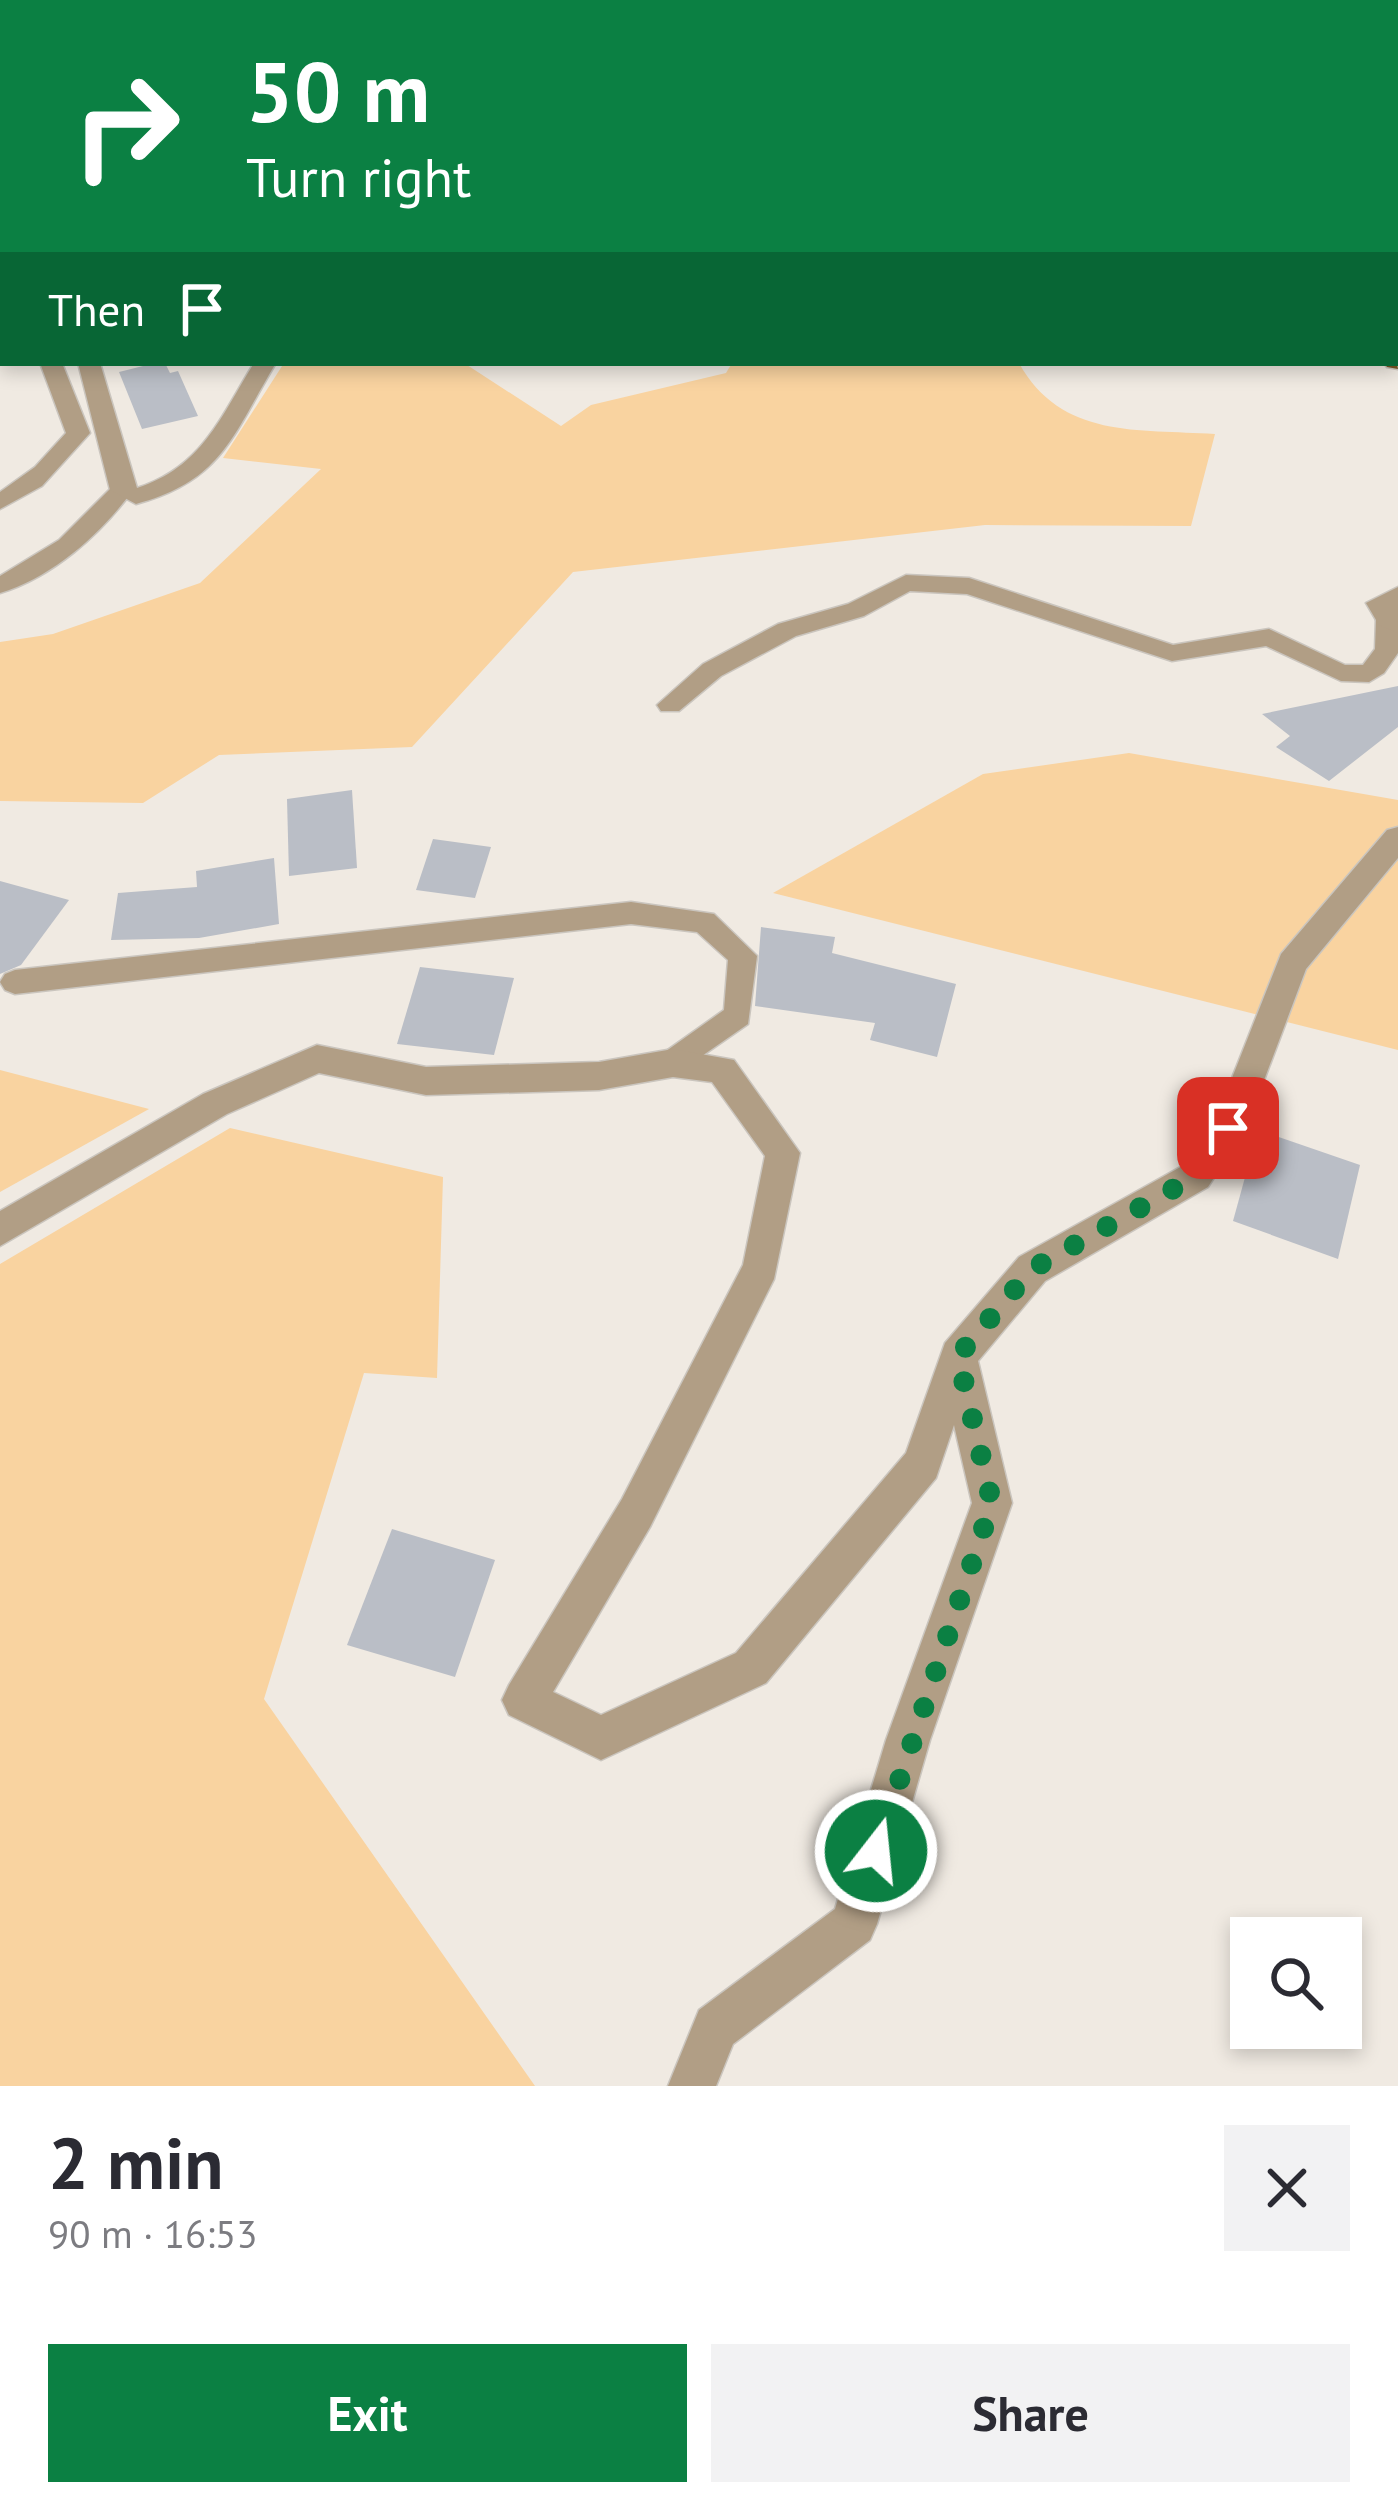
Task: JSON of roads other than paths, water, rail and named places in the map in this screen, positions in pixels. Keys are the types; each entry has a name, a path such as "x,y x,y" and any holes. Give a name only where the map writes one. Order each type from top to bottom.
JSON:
{"street":[{"path":"0,501 20,493 56,462 78,433 53,366"},
{"path":"90,366 122,490 136,496 180,482 208,456 263,366"},
{"path":"0,1230 215,1104 317,1058 426,1081 599,1076 673,1063 722,1070 783,1153 761,1267 636,1514 524,1700 601,1738 751,1668 922,1464 958,1356 1032,1269 1196,1176 1228,1128 1292,963 1398,838"},
{"path":"692,2086 716,2027 854,1924 908,1740 992,1503 958,1356"}],"lane":[{"path":"0,585 40,568 90,530 122,490"},
{"path":"670,705 712,670 787,630 856,610 906,583 969,586 1172,653 1269,637 1341,673 1369,674 1384,661 1394,612"},
{"path":"16,982 632,913 704,922 743,956 738,1016 673,1063"}]}
